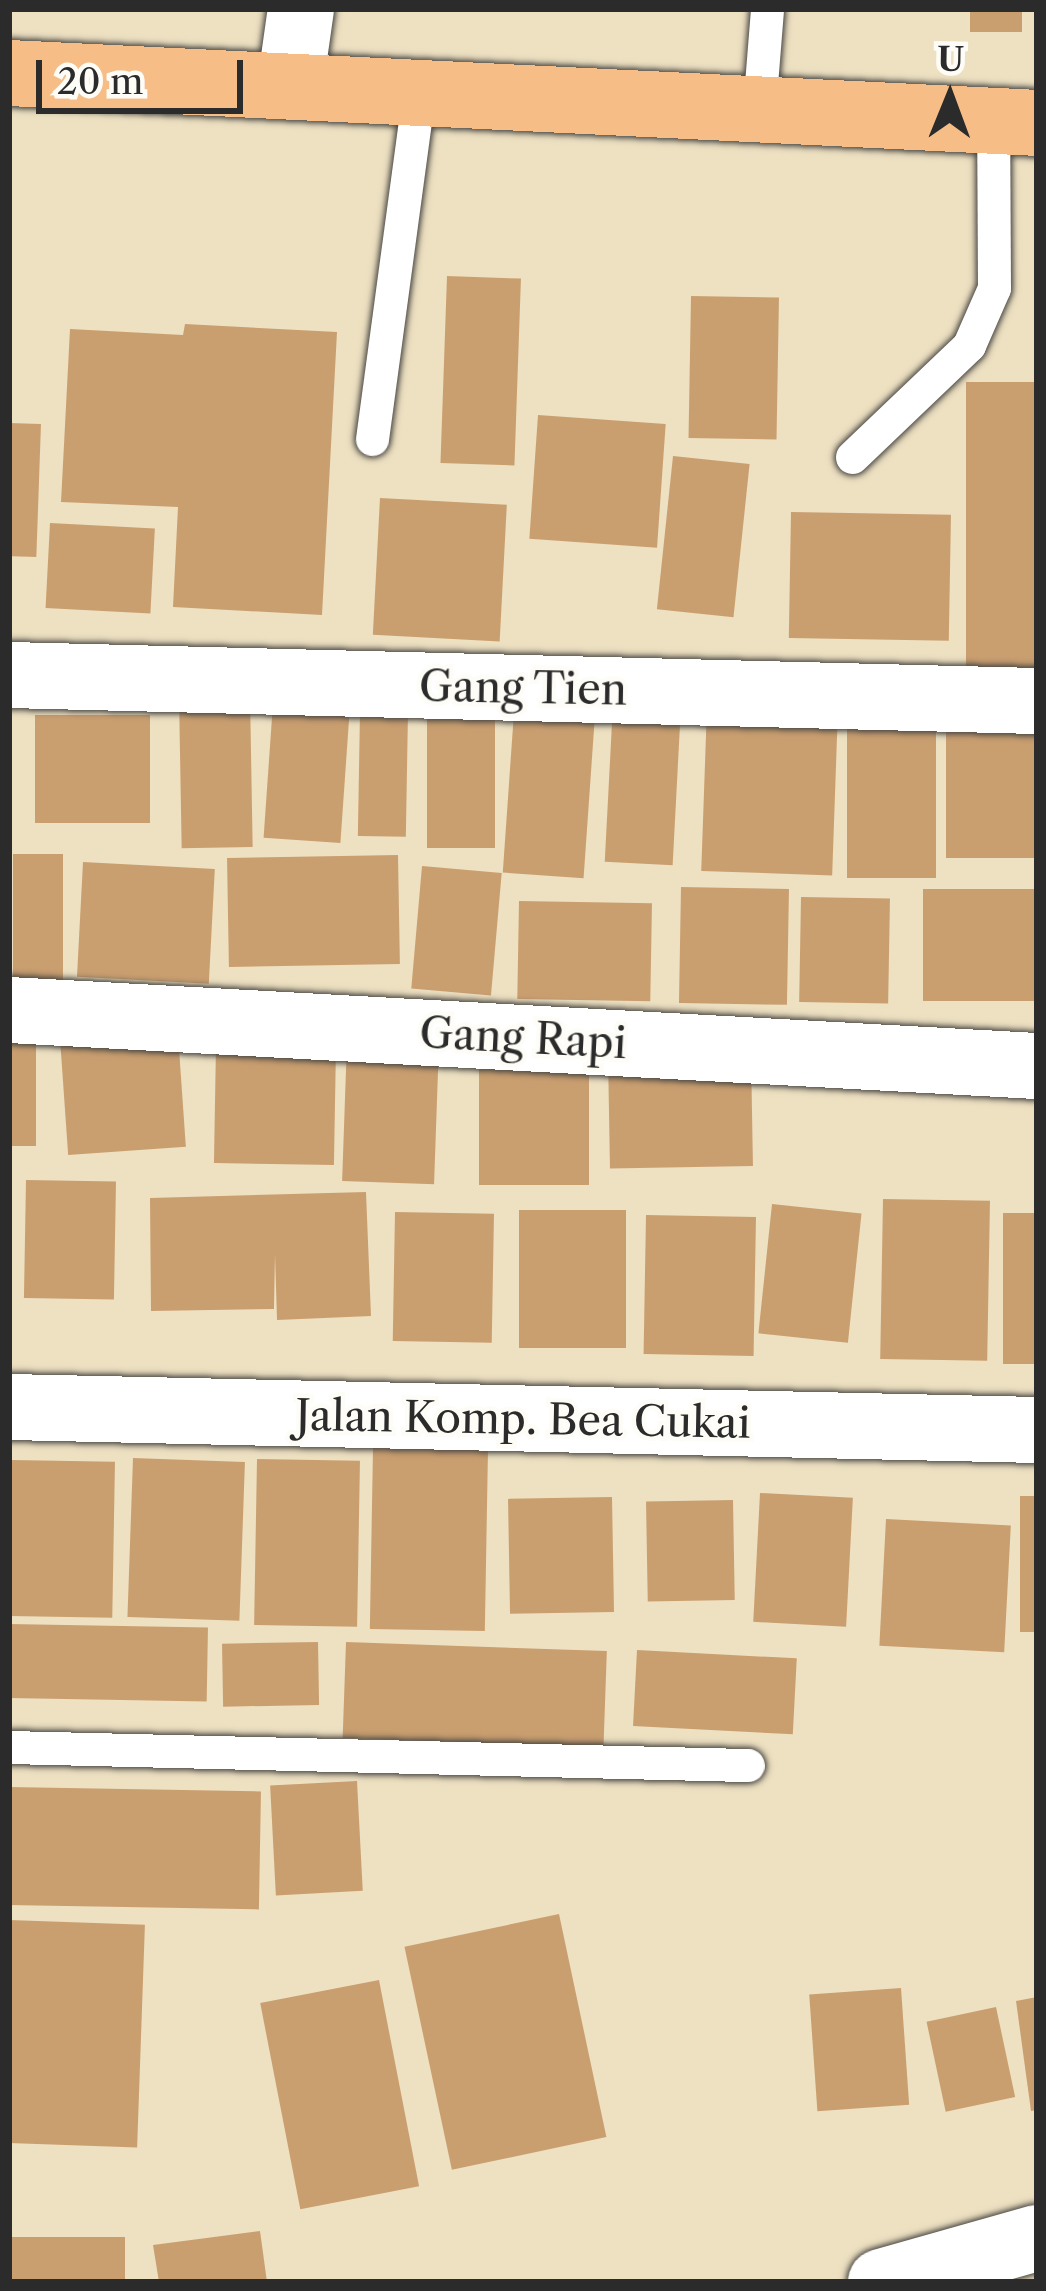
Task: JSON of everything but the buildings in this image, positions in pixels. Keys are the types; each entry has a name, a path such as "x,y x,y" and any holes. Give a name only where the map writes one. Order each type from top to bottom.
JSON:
{"highway":[{"path":"9,73 1015,121"}],"street":[{"path":"290,86 301,9"},
{"name":"Gang Tien","path":"9,675 1037,701"},
{"name":"Gang Rapi","path":"9,1010 1037,1066"},
{"name":"Jalan Komp. Bea Cukai","path":"9,1407 1037,1430"},
{"path":"909,2278 1037,2238"}],"lane":[{"path":"759,109 767,9"},
{"path":"372,439 419,93"},
{"path":"852,457 969,345 994,288 1015,121"},
{"path":"9,1747 748,1765"}]}
